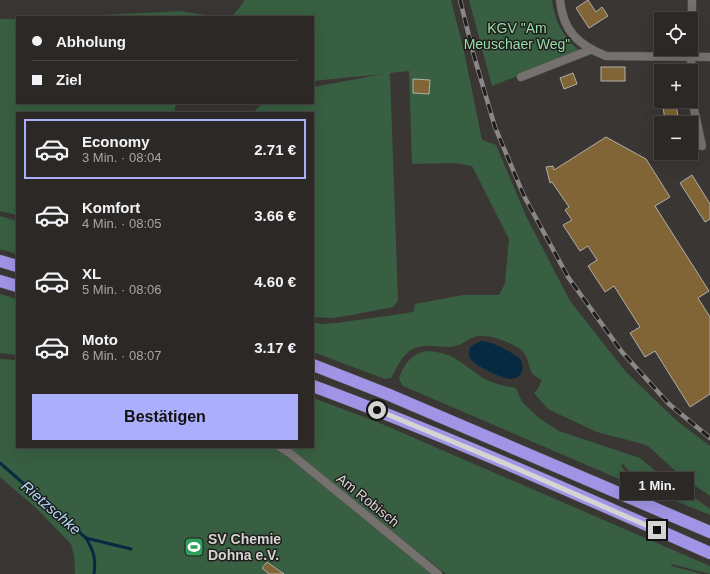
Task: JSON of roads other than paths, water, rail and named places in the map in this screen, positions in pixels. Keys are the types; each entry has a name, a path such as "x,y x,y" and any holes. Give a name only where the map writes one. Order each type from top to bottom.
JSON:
{"highway":[{"path":"0,261 16,266"},
{"path":"0,281 16,286"},
{"path":"314,365 395,397 710,532"},
{"path":"314,386 389,414 710,553"}],"street":[{"path":"560,0 563,17 569,30 578,41 590,50 606,56 710,57"},
{"path":"691,64 692,0"},
{"path":"521,76 590,50"},
{"path":"694,108 702,146"},
{"name":"Am Robisch","path":"282,448 291,454 438,574"}],"water":[{"path":"481,341 499,346 519,358 522,369 519,376 511,379 502,377 482,368 472,361 469,355 470,348"}],"waterway":[{"name":"Rietzschke","path":"0,463 86,538 131,549"},
{"path":"86,538 94,555 94,574"}],"railway":[{"path":"460,0 474,56 495,127 524,196 568,277 622,352 669,404 710,438"}],"place":[{"name":"SV Chemie Dohna e.V.","path":"194,547"}],"park label":[{"name":"KGV \"Am Meuschaer Weg\"","path":"517,36"}]}
